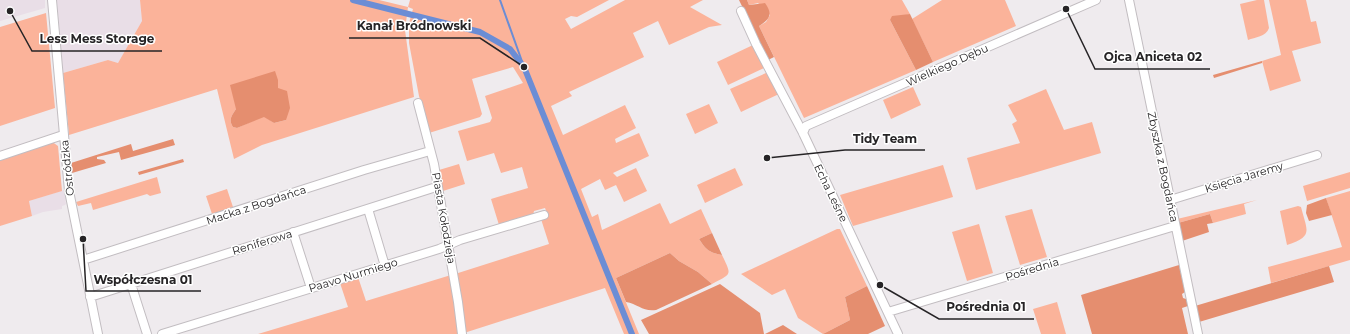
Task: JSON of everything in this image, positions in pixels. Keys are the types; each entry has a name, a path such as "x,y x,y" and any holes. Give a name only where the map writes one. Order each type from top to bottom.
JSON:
{"street":[{"name":"Ostródzka","path":"52,0 69,191 98,334"},
{"name":"Wielkiego Dębu","path":"803,133 806,126 1096,0"},
{"name":"Zbyszka z Bogdańca","path":"1129,0 1198,334"},
{"name":"Echa Leśne","path":"741,11 756,44 803,133 898,334"},
{"name":"Piasta Kołodzieja","path":"418,104 434,162 462,334"},
{"path":"0,156 64,135"},
{"name":"Maćka z Bogdańca","path":"83,260 364,170 430,151"},
{"name":"Księcia Jaremy","path":"1170,200 1317,155"},
{"name":"Reniferowa","path":"90,297 433,188"},
{"path":"368,209 385,266"},
{"name":"Paavo Nurmiego","path":"162,334 385,266 544,215"},
{"name":"Pośrednia","path":"888,312 1175,226"},
{"path":"293,232 311,288"},
{"path":"131,284 146,334"}],"shaded area":[{"path":"0,0 45,0 45,8 0,21"},
{"path":"57,0 140,0 142,21 118,63 108,60 63,73"},
{"path":"140,0 379,0 408,7 405,30 414,97 262,145 234,159 217,89 69,135 63,73 108,60 118,63 142,21","holes":["236,109 286,120 274,123 264,116 237,128 233,127 231,122 232,115"]},
{"path":"410,0 609,0 577,17 571,16 565,19 571,29 625,0 703,0 690,7 722,25 709,27 669,45 658,21 633,33 644,57 569,92 572,96 551,106 563,135 625,105 636,128 615,139 616,143 639,133 649,156 613,173 617,177 636,168 647,191 624,202 616,185 605,190 600,179 581,189 592,217 598,214 602,230 660,203 670,224 701,209 712,233 699,239 709,250 722,255 729,271 727,276 712,284 698,272 679,261 670,253 616,278 639,334 624,334 605,288 464,333 455,274 549,244 541,219 548,216 545,208 534,211 533,215 499,225 491,199 528,188 522,167 501,173 494,153 467,161 458,131 490,122 492,118 485,96 523,83 513,67 472,79 482,114 480,117 429,133 419,96 409,43 409,23 413,9 408,7"},
{"path":"739,0 747,0 749,5 765,3 770,13 768,19 759,26 774,57 768,60"},
{"path":"747,0 902,0 910,14 890,20 916,70 804,118 759,26 766,22 770,15 758,3 749,5"},
{"path":"942,0 1005,0 1016,26 933,62 912,19"},
{"path":"1264,0 1269,28 1263,35 1248,40 1240,4"},
{"path":"1269,0 1306,0 1311,22 1316,21 1321,43 1292,51 1301,81 1270,91 1262,61 1281,55"},
{"path":"46,13 55,108 0,126 0,27"},
{"path":"910,14 933,62 916,70 890,20 892,16"},
{"path":"753,45 764,68 728,85 717,62"},
{"path":"1262,61 1262,63 1214,78 1213,75"},
{"path":"275,71 278,80 278,88 287,91 290,108 286,120 274,123 264,117 237,128 233,127 231,120 236,109 230,85"},
{"path":"766,73 779,94 741,112 730,89"},
{"path":"913,87 921,105 891,119 883,100"},
{"path":"1046,89 1064,130 1092,122 1101,153 976,190 967,158 1020,143 1012,124 1017,121 1008,105"},
{"path":"709,104 718,123 695,134 686,114"},
{"path":"173,139 175,145 121,160 119,152 97,157 97,159 104,160 106,163 72,173 71,163 131,144 133,151"},
{"path":"51,141 58,146 62,191 29,201 32,216 0,226 0,158"},
{"path":"183,159 184,162 139,175 138,172"},
{"path":"459,164 465,184 443,191 439,170"},
{"path":"943,165 953,197 853,226 840,195"},
{"path":"735,168 743,185 705,203 697,185"},
{"path":"1350,172 1350,188 1307,201 1303,186"},
{"path":"157,177 161,193 150,196 147,194 93,210 91,203 78,206 76,202"},
{"path":"227,189 233,207 212,214 206,196"},
{"path":"64,190 66,204 62,206 62,209 43,212 32,216 29,201"},
{"path":"1350,191 1350,260 1271,283 1268,267 1342,247 1326,198"},
{"path":"1326,198 1332,215 1309,221 1306,213 1307,205"},
{"path":"1257,200 1244,204 1246,214 1213,223 1210,214 1178,223 1177,219"},
{"path":"1298,206 1301,207 1306,232 1301,239 1287,245 1280,211"},
{"path":"1032,209 1047,257 1020,265 1005,216"},
{"path":"1210,214 1213,223 1207,224 1209,232 1182,241 1178,223"},
{"path":"979,224 993,273 967,281 952,232"},
{"path":"837,229 840,229 867,286 845,297 850,320 823,334 798,318 785,289 772,295 741,274"},
{"path":"712,233 722,255 709,250 699,239"},
{"path":"670,253 679,261 698,272 712,284 656,310 644,309 626,302 616,278"},
{"path":"1179,265 1185,292 1182,294 1183,298 1186,299 1188,306 1182,308 1188,334 1092,334 1081,295"},
{"path":"1329,266 1334,282 1199,322 1195,306"},
{"path":"451,275 458,334 258,334 348,307 340,283 358,277 366,301"},
{"path":"720,284 760,313 764,334 649,334 641,320"},
{"path":"867,286 885,326 868,334 823,334 850,320 845,297"},
{"path":"1057,302 1066,334 1041,334 1033,309"},
{"path":"783,325 797,334 765,334"}],"waterway":[{"path":"353,0 480,32 510,49 524,67 632,334"},
{"path":"500,0 524,67"}],"place":[{"name":"Ojca Aniceta 02","path":"1066,9"},
{"name":"Less Mess Storage","path":"10,11"},
{"name":"Kanał Bródnowski","path":"524,67"},
{"name":"Tidy Team","path":"767,158"},
{"name":"Współczesna 01","path":"83,239"},
{"name":"Pośrednia 01","path":"880,285"}]}
